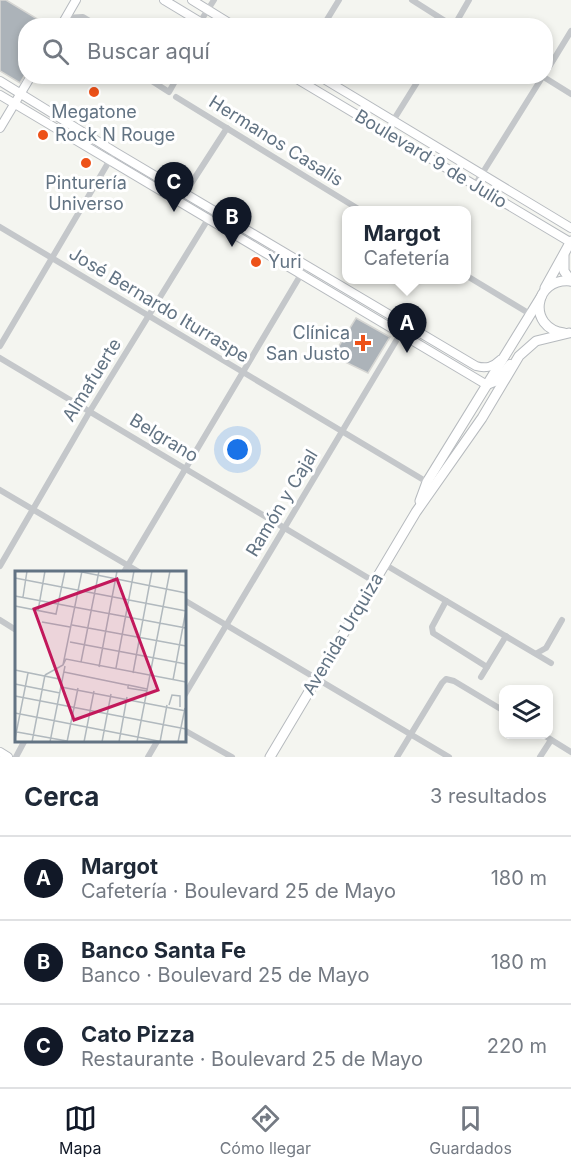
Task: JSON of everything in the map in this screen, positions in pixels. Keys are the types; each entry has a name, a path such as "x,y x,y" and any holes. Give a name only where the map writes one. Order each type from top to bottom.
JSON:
{"main road":[{"path":"65,18 76,0"},
{"path":"164,0 194,18"},
{"path":"192,0 221,18"},
{"path":"0,81 185,193 303,270"},
{"path":"0,128 26,84"},
{"name":"Boulevard 9 de Julio","path":"305,84 571,241"},
{"name":"Boulevard 9 de Julio","path":"332,84 571,228"},
{"path":"0,95 208,219 303,270 403,329 487,385 497,381 519,356"},
{"name":"Avenida Urquiza","path":"416,512 427,482 542,295 571,241"},
{"path":"565,251 564,271 571,281 555,283 542,295 539,309 546,325 556,332 570,333"},
{"path":"403,329 482,368 494,366 505,356"},
{"name":"Avenida Urquiza","path":"270,757 416,512 476,426 519,356 536,341 570,333"},
{"path":"0,753 8,757"}],"street":[{"path":"206,18 214,0"},
{"path":"328,18 339,0"},
{"path":"412,0 441,18"},
{"path":"459,18 469,0"},
{"path":"553,61 571,31"},
{"path":"553,83 571,94"},
{"path":"156,84 169,92 174,84"},
{"path":"386,132 416,84"},
{"path":"475,185 538,84"},
{"name":"Hermanos Casalis","path":"176,97 354,206"},
{"path":"185,193 227,128"},
{"path":"0,346 115,152"},
{"name":"Almafuerte","path":"0,566 90,411 213,211"},
{"name":"José Bernardo Iturraspe","path":"0,227 427,482"},
{"path":"0,490 126,569 303,270"},
{"path":"471,278 530,314"},
{"name":"Ramón y Cajal","path":"186,693 403,329"},
{"name":"Belgrano","path":"0,358 375,582"},
{"path":"384,564 551,663"},
{"path":"186,601 449,757"},
{"path":"446,601 432,627 433,633 487,667"},
{"path":"0,620 15,629"},
{"path":"537,653 546,648 562,620"},
{"path":"481,677 506,636"},
{"path":"397,757 446,680 454,681 499,708"},
{"path":"186,731 232,757"},
{"path":"540,757 550,740 571,752"},
{"path":"15,757 24,742"},
{"path":"148,757 157,742"}],"building":[{"path":"0,0 6,0 36,18 18,18 18,82 0,71"},
{"name":"Clínica San Justo","path":"356,318 390,337 368,373 341,360 342,352 337,349"}],"place":[{"name":"Megatone","path":"94,92"},
{"name":"Rock N Rouge","path":"43,135"},
{"name":"Pinturería Universo","path":"86,163"},
{"name":"Cato Pizza","path":"174,212"},
{"name":"Banco Santa Fe","path":"232,247"},
{"name":"Yuri","path":"256,262"},
{"name":"Clínica San Justo","path":"363,343"},
{"name":"Margot","path":"407,353"}]}
